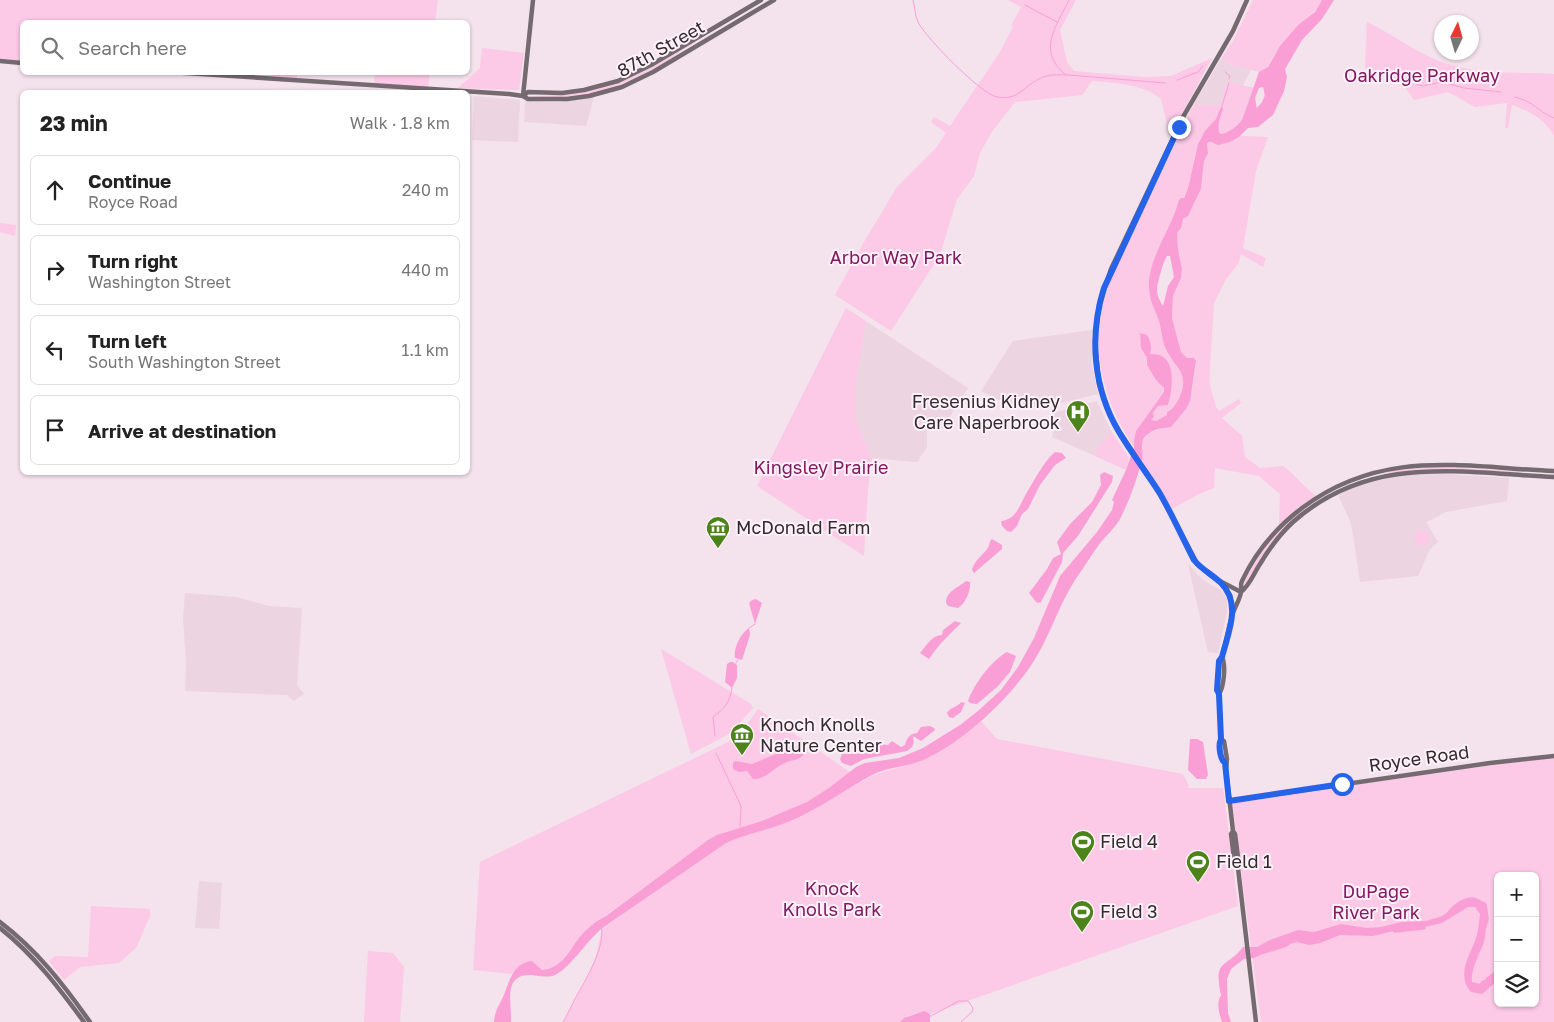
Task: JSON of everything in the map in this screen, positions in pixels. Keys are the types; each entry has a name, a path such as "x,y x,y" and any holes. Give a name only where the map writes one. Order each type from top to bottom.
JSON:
{"main road":[{"path":"523,96 533,0"},
{"name":"87th Street","path":"523,96 528,92 562,93 584,90 618,81 651,65 761,0"},
{"name":"87th Street","path":"470,92 523,96 528,99 567,99 589,96 622,87 653,72 774,0"},
{"path":"1241,592 1219,581 1202,569 1194,560 1170,512 1113,420 1099,384 1095,341 1099,305 1107,278 1174,136 1233,31 1246,0"},
{"path":"0,61 20,63"},
{"name":"87th Street","path":"214,75 435,90"},
{"path":"1256,1022 1238,868 1235,866 1231,834 1233,830 1225,763 1227,759 1224,741 1221,739 1219,694 1217,690 1219,661 1222,657 1233,614 1241,592 1241,584 1264,545 1292,516 1316,498 1351,480 1387,469 1416,465 1554,472"},
{"path":"1241,592 1270,549 1296,520 1330,496 1361,482 1389,475 1418,471 1554,478"},
{"path":"1219,581 1230,595 1233,614"},
{"name":"Royce Road","path":"1229,801 1490,763 1554,756"},
{"path":"0,922 26,944 51,970 90,1022"},
{"path":"0,928 43,968 84,1022"}],"shaded area":[{"path":"1322,0 1334,0 1322,19 1302,40 1285,69 1287,77 1284,91 1273,115 1258,127 1248,128 1239,137 1230,142 1218,145 1211,142 1207,143 1208,153 1204,161 1201,189 1188,216 1183,219 1181,228 1177,233 1182,269 1181,278 1173,296 1172,318 1181,352 1187,358 1194,358 1196,361 1190,401 1171,427 1153,431 1144,438 1140,467 1121,517 1075,580 1038,654 1011,691 984,719 969,731 953,743 923,760 878,772 801,816 726,843 601,929 560,972 550,976 532,975 516,979 512,984 510,999 511,1022 494,1022 511,977 521,964 532,961 542,970 549,969 560,963 591,926 708,840 717,835 762,821 807,802 856,767 865,763 899,758 923,748 960,725 1001,690 1018,667 1034,638 1060,576 1097,532 1112,510 1114,502 1112,500 1134,447 1136,431 1164,392 1164,388 1156,380 1147,365 1147,358 1141,348 1140,333 1148,337 1151,344 1150,354 1159,355 1165,359 1171,372 1172,381 1168,405 1158,406 1151,420 1156,421 1167,415 1167,412 1173,408 1179,398 1183,382 1182,376 1164,344 1159,321 1150,296 1149,284 1154,260 1179,200 1184,198 1188,188 1198,144 1205,131 1216,119 1221,107 1223,108 1219,124 1220,134 1229,131 1240,123 1259,72 1268,67 1280,46 1299,24 1315,12","holes":["1263,87 1266,100 1262,107 1257,109 1255,98 1259,88","1167,256 1170,256 1174,277 1168,286 1163,306 1157,294 1157,288"]},
{"path":"1221,59 1233,65 1251,70 1243,85 1227,82 1220,106 1194,104"},
{"path":"474,96 520,100 518,142 472,140"},
{"path":"594,97 586,126 524,122 525,101 558,102"},
{"path":"866,321 968,388 945,427 927,429 927,447 917,462 872,458 856,421 856,384"},
{"path":"1092,330 1092,364 1098,394 1044,407 1016,405 999,400 981,391 1013,341"},
{"path":"1097,401 1111,431 1093,455 1052,437 1054,429 1053,413"},
{"path":"1055,452 1062,453 1066,458 1055,465 1040,485 1028,509 1022,514 1017,526 1011,532 1007,531 1002,526 1001,521 1014,515 1039,472"},
{"path":"1104,472 1113,476 1112,482 1078,536 1063,553 1062,562 1041,602 1037,603 1029,593 1053,558 1061,554 1057,542 1070,524 1092,502 1101,485 1100,475"},
{"path":"1433,473 1509,478 1507,501 1446,512 1426,522 1438,542 1430,549 1418,576 1360,582 1353,534 1350,521 1339,497 1340,494 1356,486 1389,476"},
{"path":"992,539 1002,545 1002,549 974,573 972,570 976,562 987,549"},
{"path":"1188,564 1203,580 1222,591 1227,599 1227,611 1218,653 1208,652"},
{"path":"966,581 970,582 970,585 969,592 963,603 958,608 948,606 946,603 948,595"},
{"path":"185,593 236,597 269,606 302,608 297,685 304,694 294,701 287,695 185,691 186,661 183,618"},
{"path":"756,599 762,603 755,624 749,603"},
{"path":"955,621 961,623 929,659 920,653 932,639 942,635 943,630"},
{"path":"749,628 750,635 742,660 735,658 738,641"},
{"path":"1007,652 1016,656 1010,672 998,686 977,704 970,703 968,701 979,680 995,661"},
{"path":"730,662 737,665 737,678 732,688 725,682 727,664"},
{"path":"961,702 965,703 961,712 953,718 949,717 948,711"},
{"path":"930,726 935,730 921,741 913,736 913,745 907,751 864,759 851,766 842,763 840,759 842,754 857,754 866,750 871,751 879,744 888,745 892,741 901,747 921,727"},
{"path":"1190,739 1197,739 1203,742 1208,775 1206,779 1197,779 1188,770"},
{"path":"800,744 805,751 802,757 781,765 758,779 753,779 747,771 739,772 733,769 735,761 752,764"},
{"path":"199,881 222,883 219,929 195,928"},
{"path":"1466,900 1472,900 1484,905 1486,933 1474,968 1472,985 1479,989 1486,978 1494,972 1494,984 1482,994 1471,992 1465,980 1465,967 1476,938 1480,914 1475,907 1468,907 1442,923 1373,936 1340,935 1309,945 1297,942 1254,958 1244,959 1231,969 1227,979 1228,1013 1231,1022 1222,1022 1218,1005 1221,995 1219,983 1220,969 1243,947 1257,947 1298,930 1314,932 1341,924 1367,928 1381,927 1401,922 1426,921 1442,916"},
{"path":"924,1011 930,1014 930,1022 900,1022 904,1018"}],"green space":[{"path":"0,0 438,0 435,20 20,20 20,61 0,59"},
{"name":"Arbor Way Park","path":"1008,0 1076,0 1060,30 1067,62 1074,71 1144,77 1171,76 1212,58 1170,136 1161,99 1138,87 1092,81 1082,95 1015,102 991,133 980,153 974,176 957,199 940,255 891,331 835,295 897,187 935,149 946,133 931,122 934,117 950,126 1000,52 1021,7"},
{"path":"1253,0 1322,0 1315,11 1299,24 1274,55 1268,67 1259,72 1233,65 1221,59 1233,41"},
{"name":"Oakridge Parkway","path":"1367,22 1434,60 1481,71 1554,74 1554,136 1536,116 1512,105 1508,128 1505,128 1507,103 1475,107 1448,92 1414,100 1403,84 1365,68"},
{"path":"696,42 648,72 610,88 570,97 550,99 529,97 581,93 617,84 649,69"},
{"path":"482,48 524,53 519,90 458,88 480,68"},
{"path":"236,75 297,75 297,79"},
{"path":"375,75 430,75 428,87 374,84"},
{"path":"1227,81 1254,88 1243,118 1230,131 1201,137 1188,188 1183,198 1179,200 1154,259 1149,283 1151,298 1160,323 1165,346 1182,376 1182,389 1177,402 1167,412 1167,415 1156,421 1150,420 1154,417 1152,415 1158,406 1168,405 1172,381 1169,365 1158,355 1149,354 1140,337 1142,351 1147,358 1146,363 1165,391 1136,431 1134,447 1113,409 1106,390 1099,350 1102,308 1108,287 1119,261 1194,104 1220,106"},
{"path":"1241,136 1268,137 1256,171 1243,248 1266,258 1263,267 1241,254 1238,264 1226,279 1214,303 1209,382 1216,407 1219,411 1239,399 1241,403 1222,418 1242,436 1245,457 1260,468 1283,466 1316,496 1299,507 1279,525 1280,494 1259,476 1215,468 1214,488 1172,509 1142,461 1143,441 1147,434 1165,427 1192,390 1196,364 1181,352 1172,318 1173,296 1181,278 1182,269 1177,233 1183,219 1194,205 1202,185 1204,161 1208,153 1207,143 1223,144"},
{"path":"0,223 16,225 15,236 0,232"},
{"name":"Kingsley Prairie","path":"846,308 866,321 856,384 856,421 872,458 868,488 864,556 757,486"},
{"path":"1111,431 1129,458 1126,470 1093,455"},
{"path":"1443,467 1530,472 1420,469 1378,475 1405,468"},
{"path":"1314,502 1287,526 1246,585 1244,584 1256,560 1273,538 1292,518"},
{"path":"1422,530 1430,538 1422,546 1414,538"},
{"path":"661,649 751,704 753,708 731,733 691,754"},
{"name":"Knock Knolls Park","path":"758,709 863,781 877,774 930,757 953,743 981,721 997,739 1183,774 1189,786 1187,788 1223,788 1238,906 930,1014 914,1014 900,1022 563,1022 596,957 602,929 716,849 708,840 601,919 579,939 559,964 552,968 540,970 532,961 512,974 473,970 480,862 730,741 746,726"},
{"name":"DuPage River Park","path":"1554,758 1554,1022 1261,1022 1232,802"},
{"path":"91,906 150,909 150,916 136,948 119,963 80,967 64,980 49,961 55,956 88,957"},
{"path":"368,951 393,953 404,967 400,1022 364,1022"}],"waterway":[{"path":"913,0 918,22 931,40 967,76 989,94 997,97 1005,98 1012,96 1043,77 1051,75 1165,83"},
{"path":"1066,75 1057,66 1050,48 1054,29 1069,0"},
{"path":"1025,5 1057,22"},
{"path":"1177,80 1198,72 1203,66"},
{"path":"1225,72 1230,76 1229,79"},
{"path":"1416,84 1423,86 1442,82 1464,88 1501,92"},
{"path":"1222,106 1229,83"},
{"path":"1255,114 1264,104 1268,95"},
{"path":"1515,97 1522,99 1554,118"},
{"path":"749,628 755,624"},
{"path":"715,736 713,717 726,705 732,688"},
{"path":"716,753 741,806 740,827"},
{"path":"1450,913 1454,908 1469,900 1475,901 1484,905 1486,919 1484,926"},
{"path":"563,1022 598,953 601,943 601,927"},
{"path":"1395,930 1423,927"},
{"path":"1469,980 1469,984 1480,987 1484,983"},
{"path":"929,1017 959,1001 968,1001 973,1008 972,1012 961,1022"}],"place":[{"name":"Fresenius Kidney Care Naperbrook","path":"1078,433"},
{"name":"McDonald Farm","path":"718,549"},
{"name":"Knoch Knolls Nature Center","path":"742,756"},
{"name":"Field 4","path":"1083,863"},
{"name":"Field 1","path":"1198,883"},
{"name":"Field 3","path":"1082,933"}],"route":[{"path":"1179,127 1107,278 1098,310 1095,333 1099,384 1118,431 1158,490 1194,560 1202,569 1219,581 1230,595 1233,614 1222,657 1219,661 1217,690 1219,694 1221,739 1219,742 1222,760 1225,763 1229,801 1342,784"}]}
